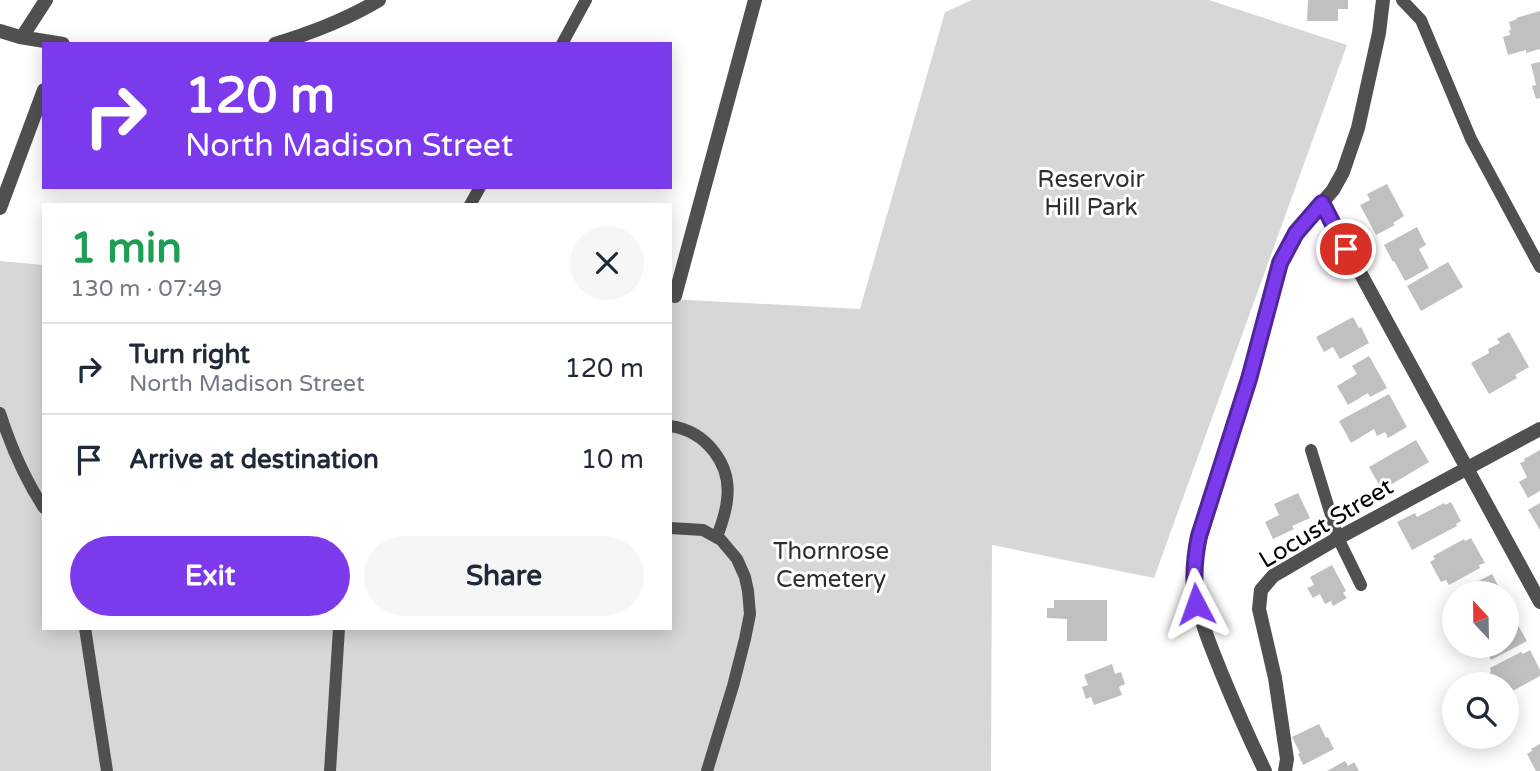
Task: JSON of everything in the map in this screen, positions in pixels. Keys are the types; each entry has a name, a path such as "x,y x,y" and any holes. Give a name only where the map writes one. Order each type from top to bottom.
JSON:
{"street":[{"path":"22,37 46,0"},
{"path":"281,42 331,24 379,0"},
{"path":"675,296 755,0"},
{"path":"1265,771 1242,724 1201,621 1195,593 1194,564 1199,536 1249,379 1280,263 1296,233 1333,190 1343,172 1358,128 1379,33 1382,0"},
{"path":"0,31 51,42"},
{"path":"0,208 3,188 42,95"},
{"path":"1322,203 1540,602"},
{"name":"Locust Street","path":"1285,771 1287,759 1277,692 1259,608 1261,590 1273,576 1338,538 1540,429"}],"lane":[{"path":"563,42 586,0"},
{"path":"1402,0 1421,20 1471,139 1540,267"},
{"path":"0,413 22,471 42,505"},
{"path":"672,426 703,440 720,460 727,478 728,497 717,537"},
{"path":"1311,450 1338,538 1361,585"},
{"path":"672,528 696,529 717,537 729,548 741,568 748,591 750,614 745,639 707,771"},
{"path":"85,630 107,771"},
{"path":"330,771 339,630"}],"green space":[{"path":"972,0 1209,0 1347,45 1154,578 992,545 991,771 0,771 0,261 42,265 42,630 672,630 672,299 860,309 945,12"}],"building":[{"path":"1308,0 1348,0 1348,9 1338,9 1338,21 1307,21"},
{"path":"1540,11 1540,49 1508,55 1503,37 1510,35 1509,22"},
{"path":"1540,62 1540,98 1536,99 1532,86 1536,85 1531,64"},
{"path":"1387,184 1404,216 1393,223 1395,225 1376,235 1360,205 1370,200 1367,194"},
{"path":"1417,227 1426,245 1419,249 1429,268 1405,281 1384,245"},
{"path":"1448,262 1463,287 1421,311 1407,286"},
{"path":"1353,317 1369,343 1340,359 1333,347 1324,352 1316,337"},
{"path":"1509,332 1529,367 1515,375 1517,378 1489,394 1471,363 1489,353 1488,349 1500,343 1497,339"},
{"path":"1369,356 1387,388 1370,397 1368,393 1348,405 1337,386 1357,374 1352,366"},
{"path":"1389,394 1407,427 1388,438 1385,432 1377,436 1374,429 1351,443 1339,421"},
{"path":"1416,440 1429,462 1382,490 1369,467"},
{"path":"1540,450 1540,491 1528,498 1519,482 1527,477 1520,463"},
{"path":"1298,493 1310,518 1273,539 1265,522 1279,515 1274,504"},
{"path":"1451,502 1461,521 1457,526 1412,550 1397,522 1415,513 1417,517"},
{"path":"1540,503 1540,530 1528,510"},
{"path":"1471,538 1485,563 1456,581 1441,582 1430,562 1435,559 1433,556 1464,539 1465,541"},
{"path":"1332,565 1347,598 1333,606 1331,601 1325,604 1320,594 1313,598 1307,588 1314,585 1310,577"},
{"path":"1492,574 1496,581 1479,581"},
{"path":"1054,600 1107,600 1107,641 1067,641 1067,619 1047,618 1047,608 1054,608"},
{"path":"1519,627 1527,641 1519,645"},
{"path":"1530,650 1540,670 1540,676 1519,687 1519,672 1491,672 1490,668 1509,658 1519,658 1521,652 1523,654"},
{"path":"1112,664 1115,674 1121,672 1125,684 1119,687 1122,695 1094,705 1091,697 1086,699 1082,687 1088,685 1084,675"},
{"path":"1319,724 1334,749 1303,765 1292,737"},
{"path":"1540,744 1540,771 1536,771 1527,754"},
{"path":"1345,761 1348,766 1354,762 1359,771 1327,771"}],"route":[{"path":"1196,604 1194,576 1199,536 1249,379 1280,263 1296,233 1322,203 1346,249"}],"park label":[{"name":"Reservoir Hill Park","path":"1091,193"},
{"name":"Thornrose Cemetery","path":"831,565"}]}
